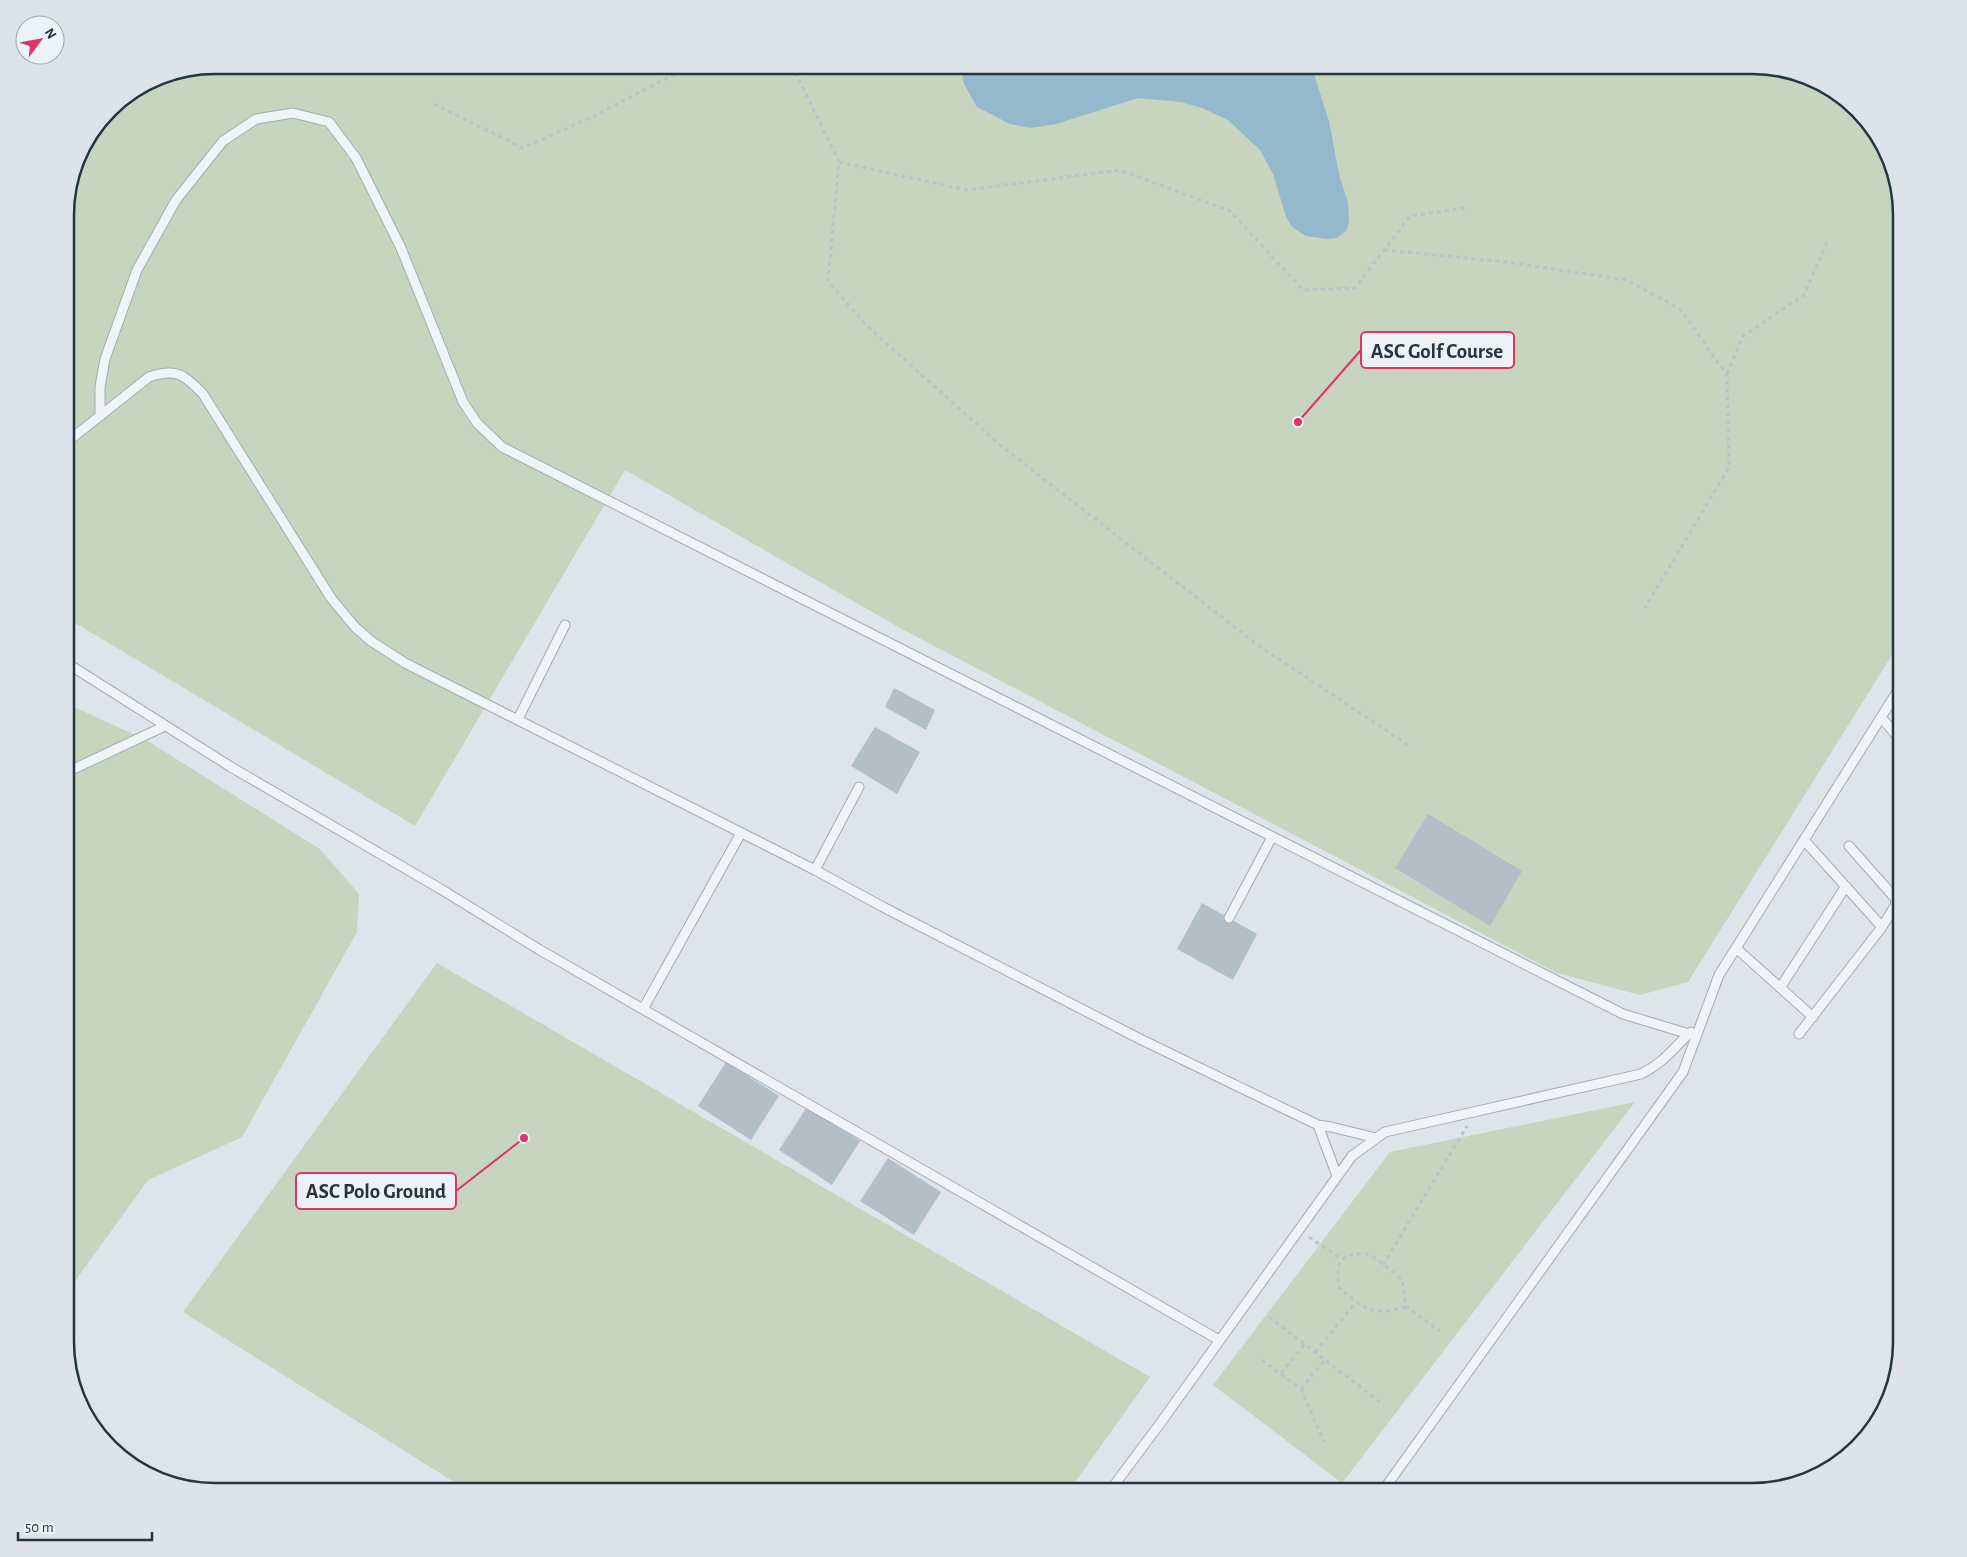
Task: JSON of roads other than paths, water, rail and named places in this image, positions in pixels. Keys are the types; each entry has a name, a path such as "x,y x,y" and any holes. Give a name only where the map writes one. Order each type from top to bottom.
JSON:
{"lane":[{"path":"100,415 100,387 105,359 137,270 176,200 223,141 256,119 293,113 330,122 356,158 401,248 462,402 477,423 502,447 1623,1014 1689,1034"},
{"path":"74,436 149,377 163,372 177,372 190,381 203,394 331,598 355,627 371,641 406,663 815,870 1140,1039 1318,1125 1376,1138"},
{"path":"518,719 565,625"},
{"path":"74,668 231,767 540,950 1220,1340"},
{"path":"1388,1483 1683,1072 1719,975 1893,698"},
{"path":"1881,717 1893,729"},
{"path":"74,769 165,726"},
{"path":"815,870 858,787"},
{"path":"643,1009 741,833"},
{"path":"1228,918 1272,837"},
{"path":"1804,840 1882,927"},
{"path":"1850,846 1893,896"},
{"path":"1780,988 1846,886"},
{"path":"1799,1034 1882,927 1893,909"},
{"path":"1736,948 1813,1017"},
{"path":"1116,1483 1352,1156 1385,1132 1641,1074 1663,1061 1701,1023"},
{"path":"1318,1125 1337,1176"}],"water":[{"path":"962,74 1314,74 1329,121 1339,174 1348,203 1349,222 1346,231 1337,238 1327,239 1306,236 1292,227 1286,217 1273,174 1260,150 1228,120 1202,108 1181,102 1138,98 1056,124 1031,128 1010,124 977,107 964,84"}],"place":[{"name":"ASC Golf Course","path":"1298,422"},
{"name":"ASC Polo Ground","path":"524,1138"}]}
